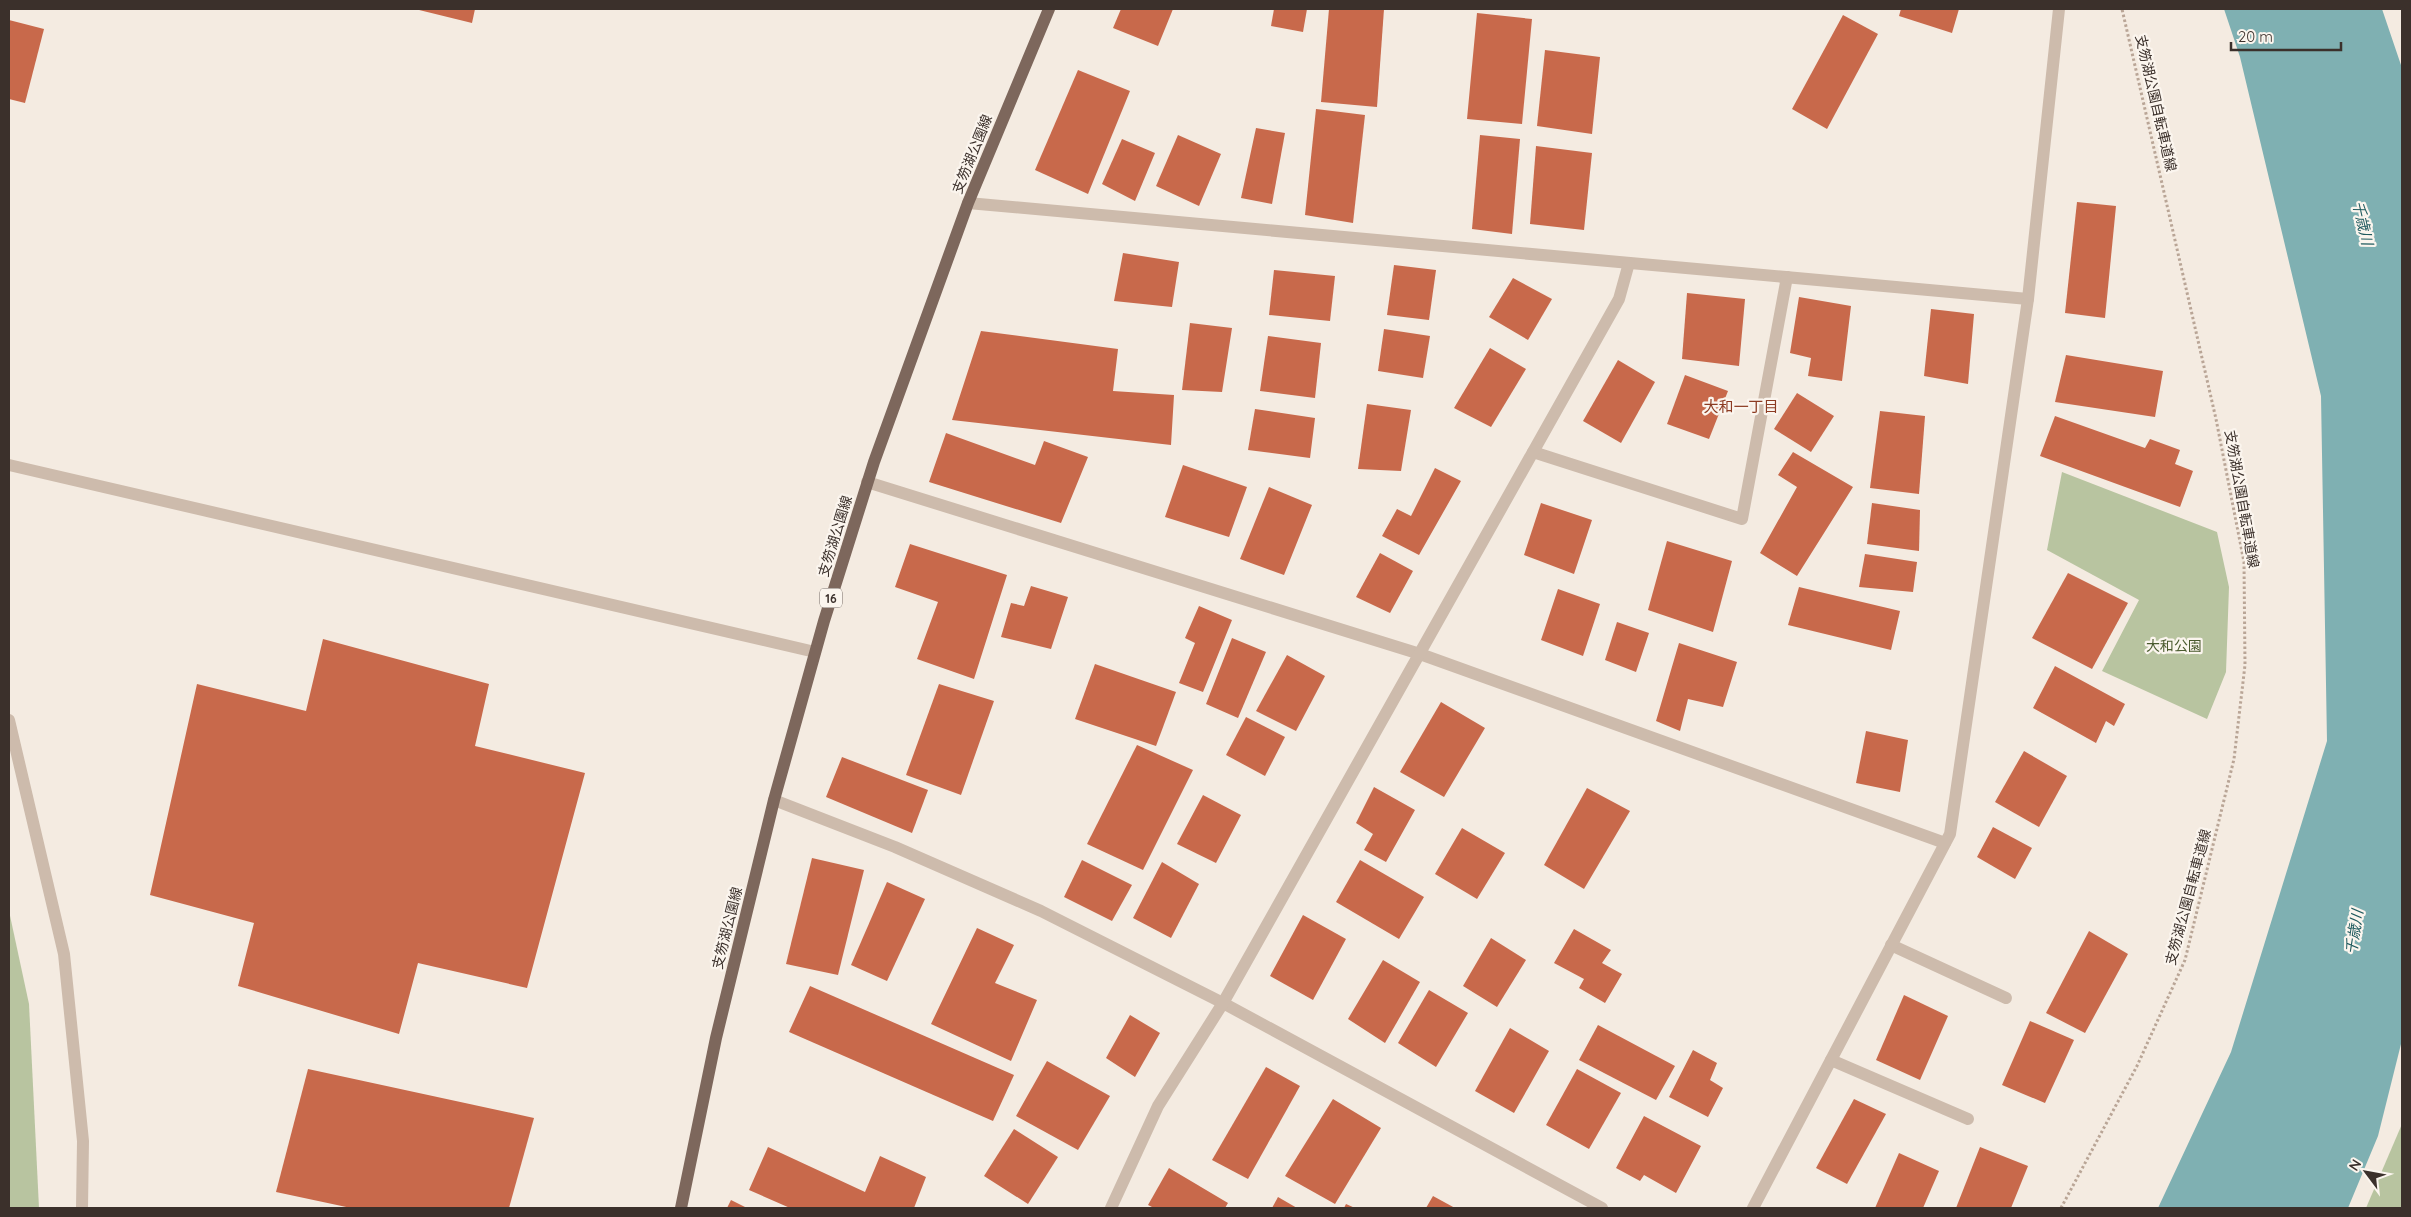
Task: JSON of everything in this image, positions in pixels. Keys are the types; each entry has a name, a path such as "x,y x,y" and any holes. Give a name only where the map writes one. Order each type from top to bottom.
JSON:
{"main road":[{"name":"支笏湖公園線","path":"681,1208 716,1038 774,800 815,652 867,482 968,203 1049,9"}],"street":[{"path":"1753,1208 1950,834 2028,299 2059,9"},
{"path":"968,203 2028,299"},
{"path":"1111,1208 1158,1106 1223,1003 1619,299 1629,263"},
{"path":"1533,452 1742,519 1787,277"},
{"path":"9,466 815,652"},
{"path":"867,482 1420,654 1945,843"},
{"path":"9,720 64,954 83,1141 82,1208"},
{"path":"774,800 895,847 1041,911 1223,1003 1602,1208"},
{"path":"1891,945 2006,998"},
{"path":"1831,1060 1968,1119"}],"path":[{"name":"支笏湖公園自転車道線","path":"2061,1208 2137,1066 2186,960 2234,760 2245,665 2242,553 2212,400 2122,9"}],"green space":[{"name":"大和公園","path":"2062,472 2217,532 2229,587 2226,672 2207,719 2102,671 2139,600 2047,550"},
{"path":"9,911 29,1004 39,1208 9,1208"},
{"path":"2402,1124 2402,1208 2366,1208"}],"water":[{"name":"千歳川","path":"2224,9 2382,9 2402,68 2402,1040 2378,1136 2348,1208 2158,1208 2231,1052 2327,741 2321,396 2240,57"}],"building":[{"path":"415,9 475,9 472,23"},
{"path":"1121,9 1173,9 1158,46 1113,28"},
{"path":"1274,9 1307,9 1303,32 1271,26"},
{"path":"1329,9 1384,9 1377,107 1321,102"},
{"path":"1901,9 1959,9 1952,33 1899,16"},
{"path":"1477,13 1532,19 1522,124 1467,119"},
{"path":"1843,15 1878,34 1827,129 1792,109"},
{"path":"9,20 44,29 25,103 9,99"},
{"path":"1545,50 1600,57 1592,134 1537,126"},
{"path":"1078,70 1130,91 1088,194 1035,170"},
{"path":"1316,109 1365,115 1353,223 1305,215"},
{"path":"1256,128 1285,133 1272,204 1241,198"},
{"path":"1178,135 1221,154 1199,206 1156,186"},
{"path":"1480,135 1520,139 1512,234 1472,229"},
{"path":"1122,139 1155,153 1135,201 1102,184"},
{"path":"1536,146 1592,153 1584,230 1530,224"},
{"path":"2077,202 2116,206 2105,318 2065,313"},
{"path":"1123,253 1179,262 1172,307 1114,301"},
{"path":"1394,265 1436,270 1429,320 1387,315"},
{"path":"1274,270 1335,276 1330,321 1269,315"},
{"path":"1513,278 1552,299 1528,340 1489,317"},
{"path":"1687,293 1745,299 1739,366 1682,359"},
{"path":"1799,297 1851,306 1842,381 1808,376 1811,358 1790,353"},
{"path":"1931,309 1974,314 1968,384 1924,376"},
{"path":"1190,323 1232,328 1222,392 1182,390"},
{"path":"1384,329 1430,336 1423,378 1378,371"},
{"path":"981,331 1118,349 1113,391 1174,395 1171,445 952,420"},
{"path":"1268,336 1321,343 1315,398 1260,391"},
{"path":"1490,348 1526,369 1491,427 1454,408"},
{"path":"2066,355 2163,371 2155,417 2055,402"},
{"path":"1618,360 1655,382 1621,443 1583,421"},
{"path":"1685,375 1728,391 1709,439 1667,424"},
{"path":"1797,393 1834,416 1811,452 1774,429"},
{"path":"1367,404 1411,410 1401,471 1358,469"},
{"path":"1255,409 1315,418 1310,458 1248,450"},
{"path":"1880,411 1925,416 1919,494 1870,488"},
{"path":"2055,416 2145,448 2150,439 2180,450 2175,464 2193,471 2180,507 2040,456"},
{"path":"946,433 1035,465 1044,441 1088,457 1061,523 929,482"},
{"path":"1793,452 1853,487 1797,576 1760,553 1797,487 1778,475"},
{"path":"1183,465 1247,487 1229,537 1165,517"},
{"path":"1435,468 1461,481 1419,555 1382,536 1397,509 1411,516"},
{"path":"1269,487 1312,505 1284,575 1240,559"},
{"path":"1541,503 1592,520 1574,574 1524,555"},
{"path":"1872,503 1920,510 1919,551 1867,544"},
{"path":"1667,541 1732,561 1713,632 1648,610"},
{"path":"910,544 1007,575 974,679 917,659 938,602 895,587"},
{"path":"1380,553 1413,571 1390,613 1356,597"},
{"path":"1865,554 1917,562 1913,592 1859,587"},
{"path":"2068,573 2128,603 2092,669 2032,638"},
{"path":"1031,586 1068,597 1051,649 1001,637 1011,603 1024,606"},
{"path":"1799,587 1900,611 1891,650 1788,625"},
{"path":"1558,589 1600,604 1583,656 1541,640"},
{"path":"1199,606 1232,620 1203,692 1179,683 1195,643 1185,638"},
{"path":"1617,622 1649,633 1636,672 1605,660"},
{"path":"1232,638 1266,652 1238,718 1206,704"},
{"path":"323,639 489,684 475,746 585,773 527,988 418,963 399,1034 238,986 254,923 150,895 197,684 306,711"},
{"path":"1679,643 1737,662 1723,707 1688,699 1680,731 1656,721"},
{"path":"1287,655 1325,676 1296,731 1256,711"},
{"path":"1095,664 1176,692 1156,746 1075,719"},
{"path":"2055,666 2125,704 2114,726 2106,721 2096,743 2033,708"},
{"path":"939,684 994,701 961,795 906,775"},
{"path":"1441,702 1485,728 1444,797 1400,772"},
{"path":"1246,717 1285,737 1265,776 1226,755"},
{"path":"1866,731 1908,740 1900,792 1856,783"},
{"path":"1137,745 1193,770 1143,870 1087,844"},
{"path":"2024,751 2067,776 2039,827 1995,802"},
{"path":"842,757 928,790 912,833 826,797"},
{"path":"1374,787 1415,810 1386,862 1364,850 1373,834 1356,823"},
{"path":"1587,788 1630,811 1584,889 1544,865"},
{"path":"1203,795 1241,815 1216,863 1177,844"},
{"path":"1993,827 2032,848 2015,879 1977,857"},
{"path":"1462,828 1505,853 1477,899 1435,874"},
{"path":"812,858 864,870 838,975 786,964"},
{"path":"1082,860 1132,885 1112,921 1064,897"},
{"path":"1360,860 1424,897 1399,939 1336,902"},
{"path":"1162,862 1199,884 1171,938 1133,918"},
{"path":"887,882 925,899 887,981 851,965"},
{"path":"1303,915 1346,939 1313,1000 1270,976"},
{"path":"977,928 1014,945 995,983 1037,1000 1011,1061 931,1024"},
{"path":"1574,929 1611,950 1602,963 1622,974 1605,1003 1579,988 1584,979 1554,963"},
{"path":"2089,931 2128,954 2085,1033 2046,1013"},
{"path":"1491,938 1526,960 1497,1007 1463,986"},
{"path":"1383,960 1420,982 1385,1043 1348,1019"},
{"path":"810,986 1014,1075 993,1121 789,1032"},
{"path":"1429,990 1468,1013 1436,1067 1398,1043"},
{"path":"1904,995 1948,1016 1920,1080 1876,1060"},
{"path":"1130,1015 1160,1033 1135,1077 1106,1058"},
{"path":"2030,1021 2074,1040 2045,1103 2002,1085"},
{"path":"1598,1025 1675,1066 1656,1100 1579,1060"},
{"path":"1510,1028 1549,1051 1514,1113 1475,1091"},
{"path":"1693,1050 1717,1063 1710,1080 1723,1088 1708,1117 1669,1097"},
{"path":"1047,1061 1110,1096 1078,1150 1016,1116"},
{"path":"1266,1067 1300,1086 1248,1179 1212,1160"},
{"path":"308,1069 534,1118 509,1208 351,1208 276,1192"},
{"path":"1577,1069 1621,1093 1589,1149 1546,1125"},
{"path":"1333,1099 1381,1128 1335,1204 1285,1176"},
{"path":"1854,1099 1886,1114 1847,1184 1816,1168"},
{"path":"1644,1116 1701,1146 1676,1193 1644,1175 1640,1181 1616,1168"},
{"path":"1014,1129 1058,1157 1028,1204 984,1176"},
{"path":"768,1147 865,1192 880,1156 926,1177 914,1208 790,1208 749,1190"},
{"path":"1980,1147 2028,1166 2011,1208 1956,1208"},
{"path":"1899,1153 1939,1171 1923,1208 1875,1208"},
{"path":"1169,1168 1228,1203 1225,1208 1154,1208 1148,1205"},
{"path":"1433,1196 1455,1208 1426,1208"},
{"path":"1278,1197 1297,1208 1272,1208"},
{"path":"731,1200 747,1208 727,1208"},
{"path":"1346,1204 1355,1208 1344,1208"}],"district":[{"name":"大和一丁目","path":"1741,406"}]}
